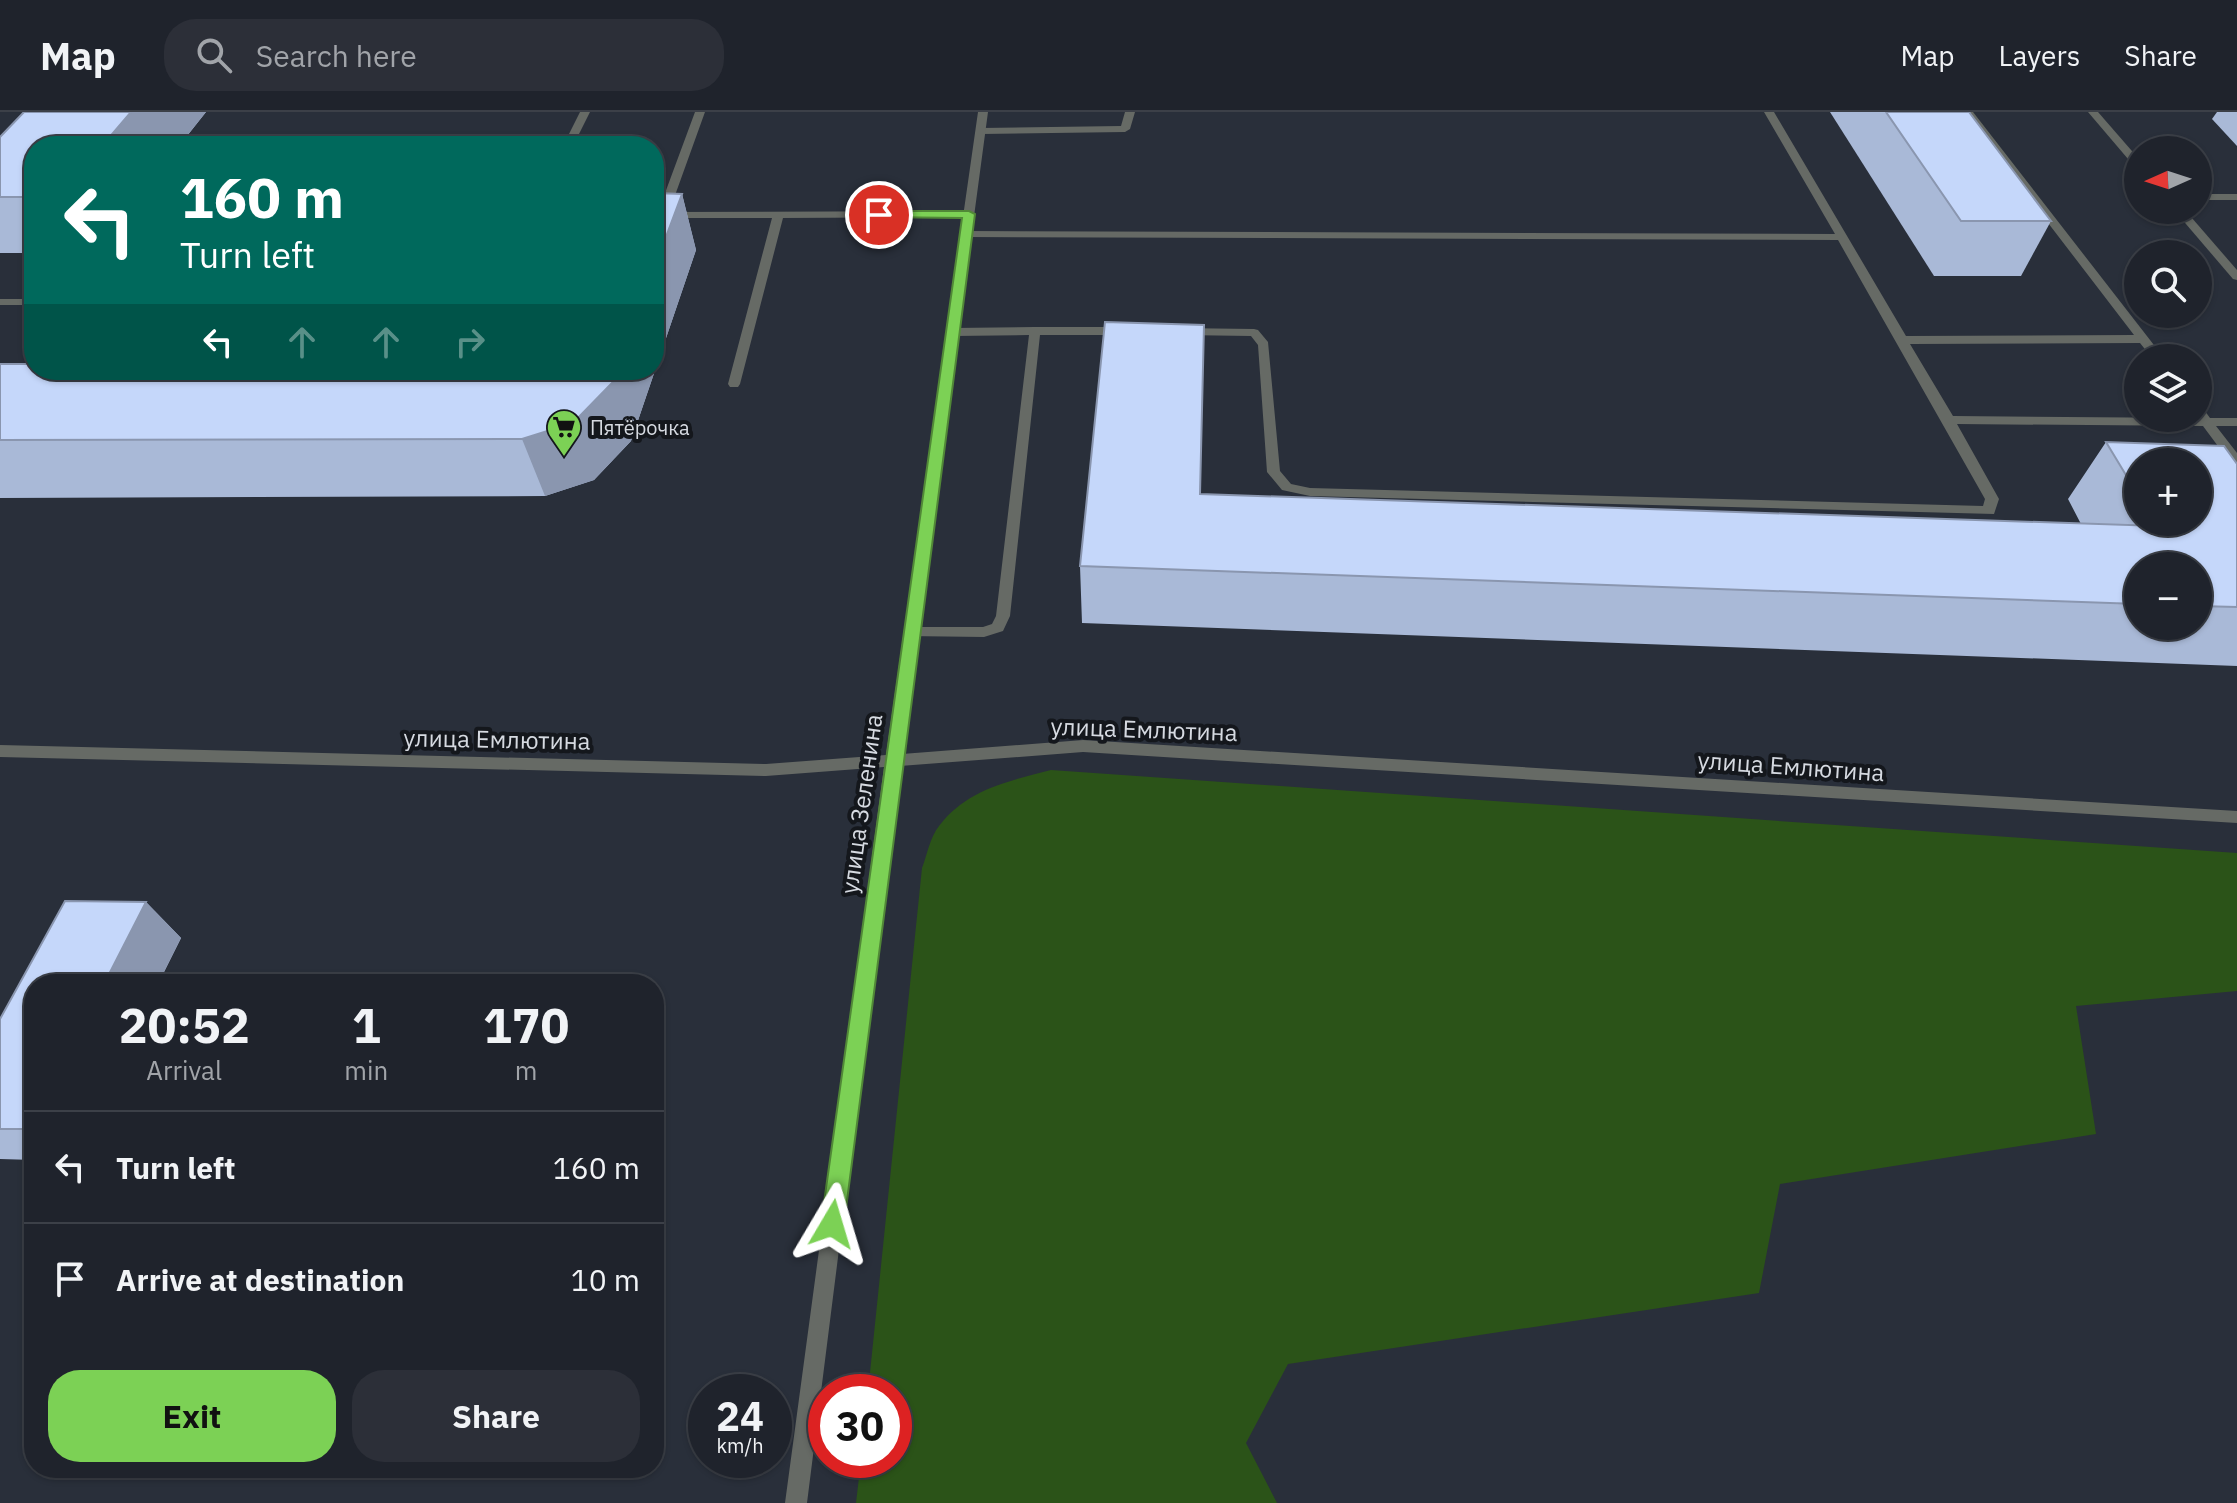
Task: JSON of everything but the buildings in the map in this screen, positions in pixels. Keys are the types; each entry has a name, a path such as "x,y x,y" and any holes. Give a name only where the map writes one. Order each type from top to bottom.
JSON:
{"street":[{"path":"573,136 585,112"},
{"path":"664,200 700,112"},
{"name":"улица Зеленина","path":"796,1503 893,760 983,112"},
{"path":"981,131 1125,129 1130,112"},
{"path":"1160,331 1254,333 1264,345 1274,472 1287,487 1310,492 1989,511 1992,499 1949,420 1769,112"},
{"path":"1968,112 2147,344"},
{"path":"2093,112 2124,148"},
{"path":"2212,197 2237,197"},
{"path":"664,215 969,214"},
{"path":"734,384 778,215"},
{"path":"2191,224 2237,277"},
{"path":"966,234 1842,237"},
{"path":"0,302 24,302"},
{"path":"911,632 984,632 998,627 1003,616 1035,331"},
{"path":"953,332 1144,331"},
{"path":"1902,340 2143,339"},
{"path":"1949,420 2124,421"},
{"path":"2212,422 2237,422"},
{"path":"2212,429 2237,462"},
{"name":"улица Емлютина","path":"0,751 766,770 1083,746 2237,817"}],"green space":[{"path":"1051,770 2237,853 2237,991 2076,1006 2096,1134 1780,1184 1759,1293 1288,1364 1246,1443 1277,1503 856,1503 859,1478 912,1478 912,1374 870,1374 922,868 936,830 950,813 990,788"}],"place":[{"name":"Пятёрочка","path":"564,458"}],"route":[{"path":"832,1224 969,214 879,215"}]}
